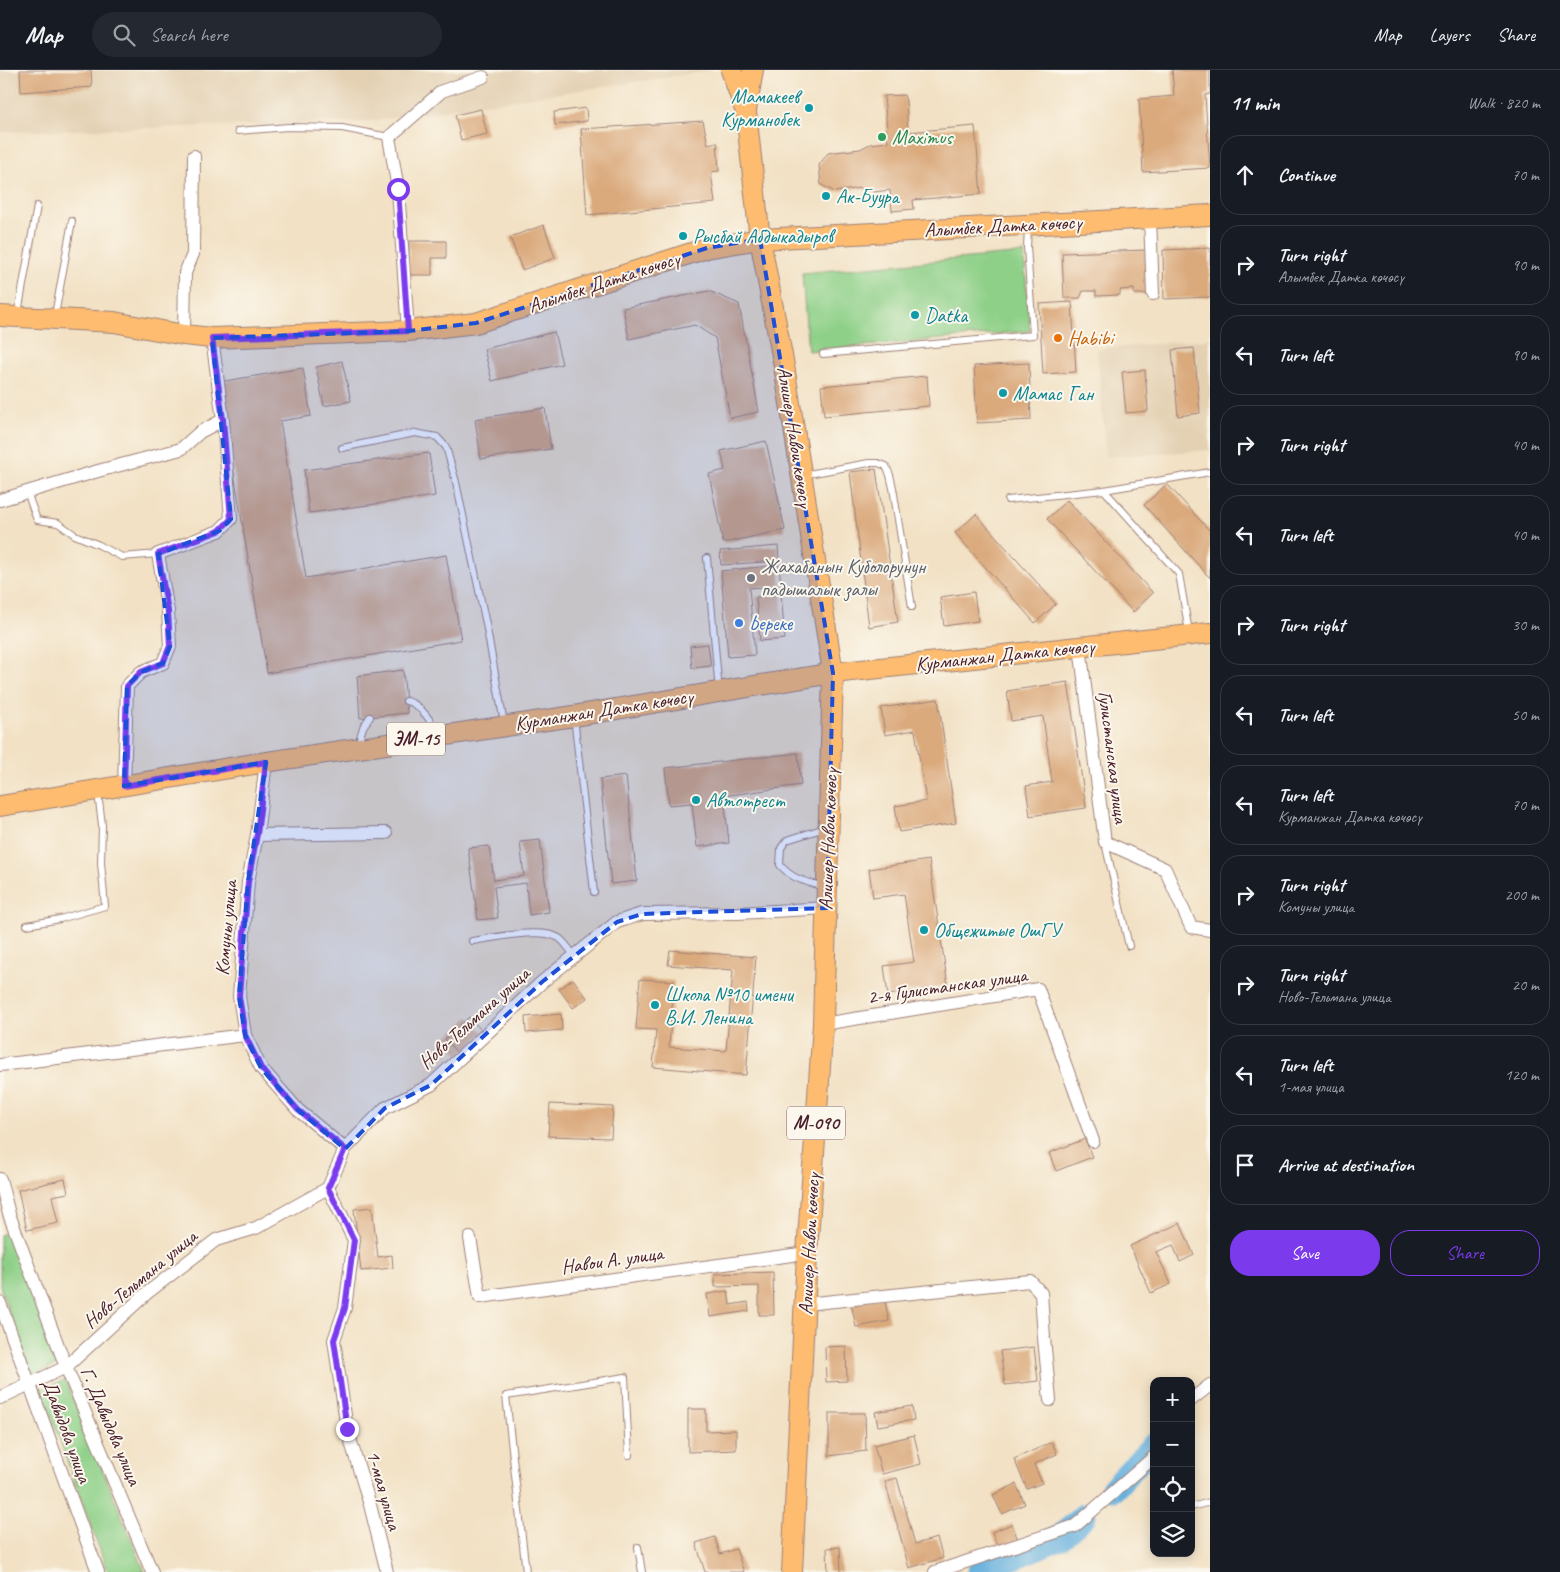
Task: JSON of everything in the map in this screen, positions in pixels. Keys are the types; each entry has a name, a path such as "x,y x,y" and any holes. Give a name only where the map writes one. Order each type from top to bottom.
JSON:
{"main road":[{"name":"Алишер Навои көчөсү","path":"731,70 746,112 760,239 784,366 833,673 822,1024 807,1253 792,1572"},
{"name":"Алишер Навои көчөсү","path":"746,112 753,70"},
{"name":"Алымбек Датка көчөсү","path":"9,316 114,322 184,335 212,338 408,331 476,324 707,248 760,239 1210,215"},
{"name":"Курманжан Датка көчөсү","path":"0,806 266,762 574,716 833,673 1210,633"}],"street":[{"path":"408,331 398,189 389,137 442,91 483,77"},
{"path":"184,335 185,273 193,254 194,156"},
{"path":"1150,218 1153,294"},
{"path":"124,786 127,686 141,672 163,663 170,646 168,611 158,554 219,531 231,519 223,420 212,338"},
{"path":"0,500 181,449 200,432 223,420"},
{"name":"Гулистанская улица","path":"1080,648 1105,842 1165,869 1191,928 1210,930"},
{"name":"Комуны улица","path":"266,762 257,834 248,882 239,996 245,1035 261,1068 267,1075 298,1110 345,1149"},
{"path":"257,834 386,833"},
{"name":"Ново-Тельмана улица","path":"0,1398 66,1367 148,1293 216,1240 256,1228 328,1188 345,1149 385,1108 431,1084 542,982 617,922 642,914 738,913 827,908"},
{"name":"2-я Гулистанская улица","path":"822,1024 1038,989 1093,1141"},
{"path":"0,1065 245,1035"},
{"name":"Г. Давыдова улица","path":"0,1179 4,1217 152,1572"},
{"name":"1-мая улица","path":"328,1188 354,1240 345,1308 334,1340 347,1429 370,1505 387,1572"},
{"name":"Навои А. улица","path":"470,1238 480,1297 807,1253"},
{"path":"805,1304 1030,1281 1041,1293 1050,1400"},
{"name":"Давыдова улица","path":"0,1303 98,1572"},
{"path":"1195,1397 1210,1385"},
{"path":"935,1572 1075,1526 1150,1465"}],"lane":[{"path":"238,131 288,126 342,128 389,137"},
{"path":"9,316 37,206"},
{"path":"55,319 72,220"},
{"path":"823,354 1033,335 1027,247 1028,225"},
{"path":"342,448 415,433 437,437 446,447 456,482 486,624 504,726"},
{"path":"802,475 869,463 878,463 886,466 893,488 912,607"},
{"path":"1008,500 1104,490 1210,472"},
{"path":"1104,490 1179,574 1190,635"},
{"path":"27,492 36,520 58,523 75,535 99,544 122,558 158,554"},
{"path":"707,558 719,692"},
{"path":"406,701 413,703 427,717 441,736"},
{"path":"574,716 594,892"},
{"path":"357,748 363,727 370,717"},
{"path":"27,925 60,919 105,906 101,864 102,825 97,791"},
{"path":"827,888 796,879 787,874 780,865 781,848 787,840 829,826"},
{"path":"1105,842 1129,946"},
{"path":"472,941 546,933 560,938 575,956"},
{"path":"526,1572 506,1396 625,1377 630,1455"},
{"path":"1195,1507 1210,1502"},
{"path":"638,1547 642,1572"}],"highlighted area":[{"path":"760,239 833,673 827,908 642,914 617,922 542,982 431,1085 385,1108 345,1149 298,1110 261,1068 245,1035 239,996 248,882 266,762 124,786 127,686 141,672 163,663 170,646 158,554 219,531 231,519 212,338 408,331 476,323 707,248"}],"shaded area":[{"path":"0,70 710,71 364,122 0,132"},
{"path":"1210,339 1210,450 1106,457 1097,349"}],"green space":[{"path":"1024,253 1030,331 808,351 802,273"},
{"path":"9,1231 60,1364 31,1375 0,1286 0,1235"},
{"path":"65,1380 145,1572 108,1572 41,1389"}],"building":[{"path":"20,70 91,70 92,87 21,92"},
{"path":"1172,70 1210,70 1210,94 1205,95 1210,168 1143,172 1139,99 1174,96"},
{"path":"904,95 908,132 975,126 981,194 913,200 914,209 892,211 890,190 874,192 860,188 835,192 821,185 819,165 828,153 860,149 870,144 888,142 884,96"},
{"path":"586,108 587,121 555,125 554,112"},
{"path":"481,109 487,134 461,140 455,115"},
{"path":"703,121 708,144 717,142 719,171 711,172 715,203 587,215 581,129"},
{"path":"544,225 555,258 522,270 510,237"},
{"path":"409,241 446,241 446,258 432,258 432,275 409,275"},
{"path":"1210,248 1210,297 1164,299 1163,250"},
{"path":"1146,250 1147,294 1134,294 1134,289 1120,290 1120,295 1096,296 1096,291 1083,291 1080,298 1064,298 1062,253"},
{"path":"709,291 739,304 759,412 730,418 715,338 695,325 629,339 623,308"},
{"name":"Habibi","path":"1072,302 1076,372 1043,374 1039,304"},
{"path":"554,332 562,364 492,381 484,349"},
{"path":"1194,348 1200,413 1178,416 1172,350"},
{"path":"342,361 351,401 324,406 316,367"},
{"name":"Мамас Ган","path":"1029,363 1031,420 977,423 974,366"},
{"path":"303,368 311,416 280,421 306,578 446,555 461,640 267,673 219,382"},
{"path":"1145,370 1148,411 1126,413 1122,372"},
{"path":"927,376 929,406 824,416 821,386"},
{"path":"545,408 551,449 481,459 475,419"},
{"path":"766,441 785,530 723,543 709,474 725,470 721,451"},
{"path":"429,453 435,496 309,513 304,470"},
{"path":"876,469 898,622 869,627 850,472"},
{"path":"1167,484 1210,531 1210,578 1144,505"},
{"path":"1067,500 1153,593 1133,612 1047,519"},
{"path":"976,514 1056,604 1035,623 955,533"},
{"path":"778,546 779,561 721,565 720,551"},
{"name":"Ьереке","path":"779,565 781,586 749,588 755,655 728,657 721,571"},
{"path":"974,592 978,621 944,626 940,597"},
{"path":"781,594 785,639 760,641 756,597"},
{"path":"708,644 711,666 692,668 690,646"},
{"path":"403,670 407,713 360,718 357,676"},
{"path":"1068,682 1086,808 1030,816 1026,786 1052,782 1043,716 1011,721 1007,691"},
{"path":"938,699 956,823 899,832 895,806 926,801 915,730 885,735 881,708"},
{"name":"Автотрест","path":"798,753 801,785 724,796 729,843 697,847 692,803 669,805 665,768"},
{"path":"626,776 637,881 611,884 600,779"},
{"path":"540,840 549,912 529,915 526,883 494,887 498,918 478,920 468,848 489,846 494,880 524,876 520,842"},
{"name":"Общежитые ОшГУ","path":"929,860 948,986 888,995 884,966 914,962 904,894 873,898 869,869"},
{"name":"Школа №10 имени В.И. Ленина","path":"670,950 756,957 746,1075 653,1067 656,1030 636,1029 640,979 674,981 669,1047 726,1051 733,970 668,965"},
{"path":"573,979 587,998 573,1008 559,989"},
{"path":"561,1014 562,1030 526,1033 525,1017"},
{"path":"469,1017 484,1033 459,1055 445,1039"},
{"path":"550,1104 613,1107 611,1138 548,1136"},
{"path":"1085,1139 1092,1157 1056,1171 1049,1153"},
{"path":"65,1179 68,1193 52,1196 58,1223 27,1230 18,1190"},
{"path":"372,1207 378,1257 392,1255 393,1268 361,1271 354,1209"},
{"path":"1180,1223 1194,1255 1180,1262 1173,1245 1156,1252 1171,1284 1151,1293 1130,1246"},
{"path":"773,1272 774,1315 759,1315 759,1286 715,1287 715,1274"},
{"path":"728,1291 730,1305 748,1302 749,1311 710,1317 707,1294"},
{"path":"884,1297 889,1321 856,1327 851,1303"},
{"path":"846,1346 847,1381 826,1382 825,1347"},
{"path":"1034,1347 1038,1381 1005,1385 1000,1351"},
{"path":"912,1406 914,1420 878,1426 875,1412"},
{"path":"688,1409 706,1409 706,1431 736,1430 736,1450 688,1452"},
{"path":"829,1413 865,1413 866,1451 829,1456"},
{"path":"914,1435 921,1464 882,1474 874,1445"},
{"path":"1052,1442 1057,1454 1034,1464 1042,1483 1027,1489 1014,1459"},
{"path":"897,1478 915,1544 937,1538 943,1558 909,1568 885,1481"},
{"path":"1016,1484 1025,1504 1002,1514 993,1495"},
{"path":"1012,1524 1018,1540 998,1548 992,1532"},
{"path":"715,1537 720,1554 736,1549 744,1572 705,1572 696,1543"},
{"path":"840,1547 841,1572 828,1572 827,1548"}],"waterway":[{"path":"1113,1489 1150,1449"},
{"path":"979,1572 1061,1537 1084,1516"}],"place":[{"name":"Мамакеев Курманобек","path":"809,108"},
{"name":"Maximus","path":"882,137"},
{"name":"Ак-Буура","path":"826,196"},
{"name":"Рысбай Абдыкадыров","path":"683,236"},
{"name":"Datka","path":"915,315"},
{"name":"Habibi","path":"1058,338"},
{"name":"Мамас Ган","path":"1003,393"},
{"name":"Жахабанын Куболорунун падышалык залы","path":"751,578"},
{"name":"Ьереке","path":"739,623"},
{"name":"Автотрест","path":"696,800"},
{"name":"Общежитые ОшГУ","path":"924,930"},
{"name":"Школа №10 имени В.И. Ленина","path":"655,1005"}],"route":[{"path":"347,1429 334,1340 345,1308 354,1240 328,1188 345,1149 298,1110 261,1068 245,1035 239,996 248,882 257,834 266,762 124,786 127,686 141,672 163,663 170,646 168,611 158,554 219,531 231,519 223,420 212,338 408,331 398,189"}]}
